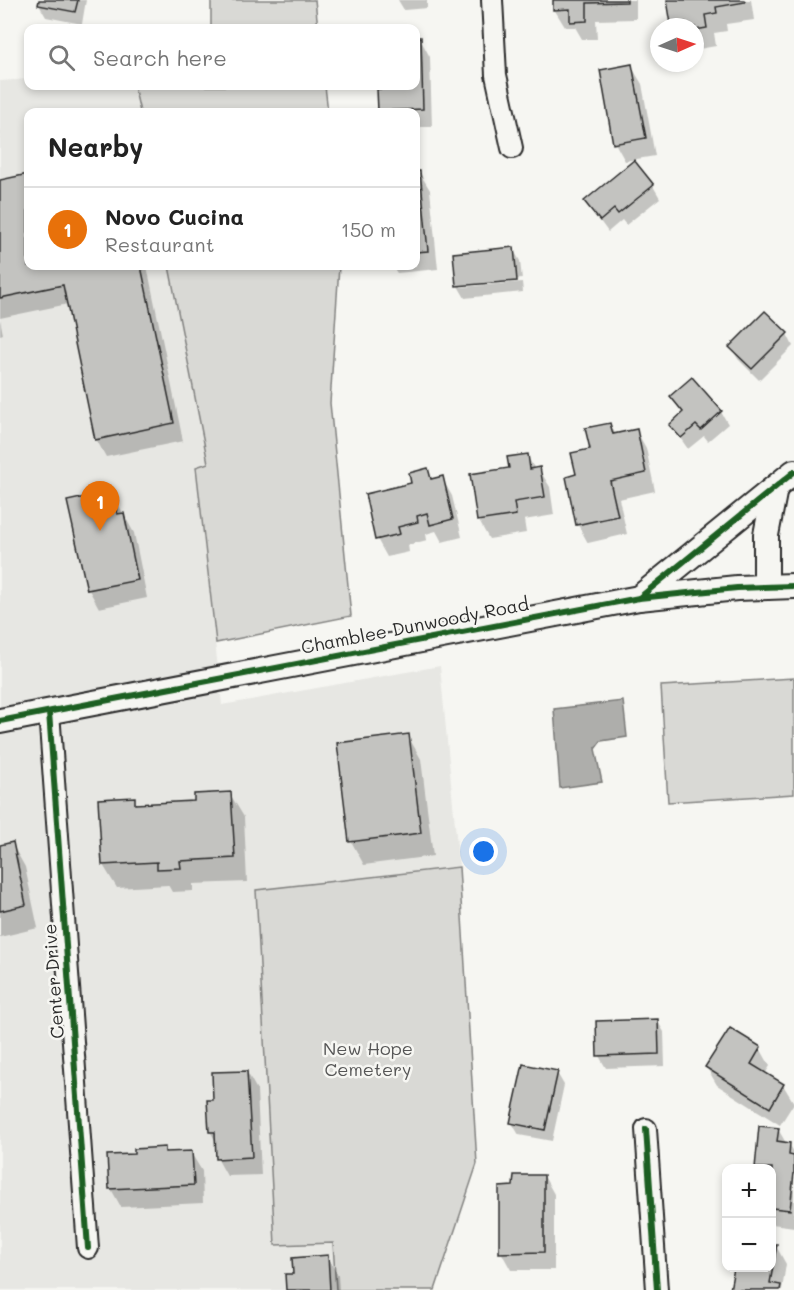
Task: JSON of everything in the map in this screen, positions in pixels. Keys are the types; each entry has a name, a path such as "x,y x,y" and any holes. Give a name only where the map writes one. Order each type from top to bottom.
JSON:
{"street":[{"path":"492,0 496,75 512,148"},
{"name":"Chamblee Dunwoody Road","path":"0,721 639,598 794,472"},
{"path":"766,587 766,535 775,488"},
{"path":"639,598 794,586"},
{"name":"Center Drive","path":"49,712 88,1248"},
{"path":"646,1129 657,1290"}],"shaded area":[{"path":"24,79 24,90 135,90 139,108 24,108 24,270 170,270 208,463 196,468 222,705 440,666 459,867 256,890 275,1245 334,1243 336,1290 0,1290 0,81"},
{"path":"623,701 627,737 601,741 595,749 602,782 560,788 554,709"}],"green space":[{"path":"211,0 315,0 318,24 211,24"},
{"path":"135,90 325,90 328,108 139,108"},
{"path":"170,270 339,270 330,403 351,616 216,643 196,467 208,463"},
{"path":"794,678 794,794 668,802 661,686"},
{"name":"New Hope Cemetery","path":"459,867 477,1164 435,1290 336,1290 333,1243 275,1245 256,890"}],"building":[{"path":"39,0 78,0 75,12 38,5"},
{"path":"553,0 627,0 627,2 587,3 587,21 570,22 570,9 553,10"},
{"path":"667,0 744,0 745,2 716,7 717,13 705,15 707,28 704,28 704,18 670,18"},
{"path":"421,37 423,109 378,108 377,90 420,90"},
{"path":"632,64 646,138 613,144 600,70"},
{"path":"634,160 654,185 618,214 614,209 600,221 584,201"},
{"path":"420,171 428,251 420,252"},
{"path":"24,175 24,270 142,270 174,423 95,440 63,285 0,298 0,180"},
{"path":"514,247 517,281 456,286 453,253"},
{"path":"765,311 788,333 752,369 729,347"},
{"path":"692,377 722,411 701,430 696,425 681,438 669,425 683,412 670,396"},
{"path":"610,423 613,434 637,429 646,473 610,481 618,516 576,525 566,477 576,474 571,453 590,449 585,428"},
{"path":"528,454 530,469 540,467 545,497 514,502 516,515 477,521 470,474 509,468 507,457"},
{"path":"428,468 431,479 443,476 453,519 430,525 427,513 417,516 418,522 398,527 400,534 375,540 365,494 411,483 409,473"},
{"path":"113,491 117,514 124,513 138,580 87,590 67,501"},
{"path":"409,734 421,833 349,842 337,743"},
{"path":"231,792 235,858 180,861 181,868 157,869 157,862 102,865 98,799 135,797 135,804 194,801 194,794"},
{"path":"13,842 26,905 0,911 0,845"},
{"path":"658,1019 659,1054 597,1056 596,1021"},
{"path":"730,1028 761,1047 751,1064 784,1084 770,1108 705,1067"},
{"path":"523,1064 558,1071 545,1130 510,1123"},
{"path":"247,1071 252,1157 216,1159 215,1132 209,1132 207,1100 213,1100 212,1072"},
{"path":"759,1126 779,1128 777,1141 790,1143 789,1155 794,1156 790,1210 776,1208 776,1164 755,1164"},
{"path":"165,1147 165,1152 192,1151 194,1185 109,1189 107,1155 134,1154 134,1149"},
{"path":"514,1175 544,1175 544,1252 499,1253 499,1187 513,1186"},
{"path":"328,1255 330,1290 286,1290 285,1274 293,1274 292,1258"},
{"path":"733,1272 772,1272 770,1283 781,1285 780,1290 730,1290"}],"cycle path":[{"path":"639,598 794,472"},
{"path":"0,721 639,598 737,588 794,586"},
{"path":"49,712 88,1248"},
{"path":"646,1129 657,1290"}],"place":[{"name":"Novo Cucina","path":"100,531"}]}
